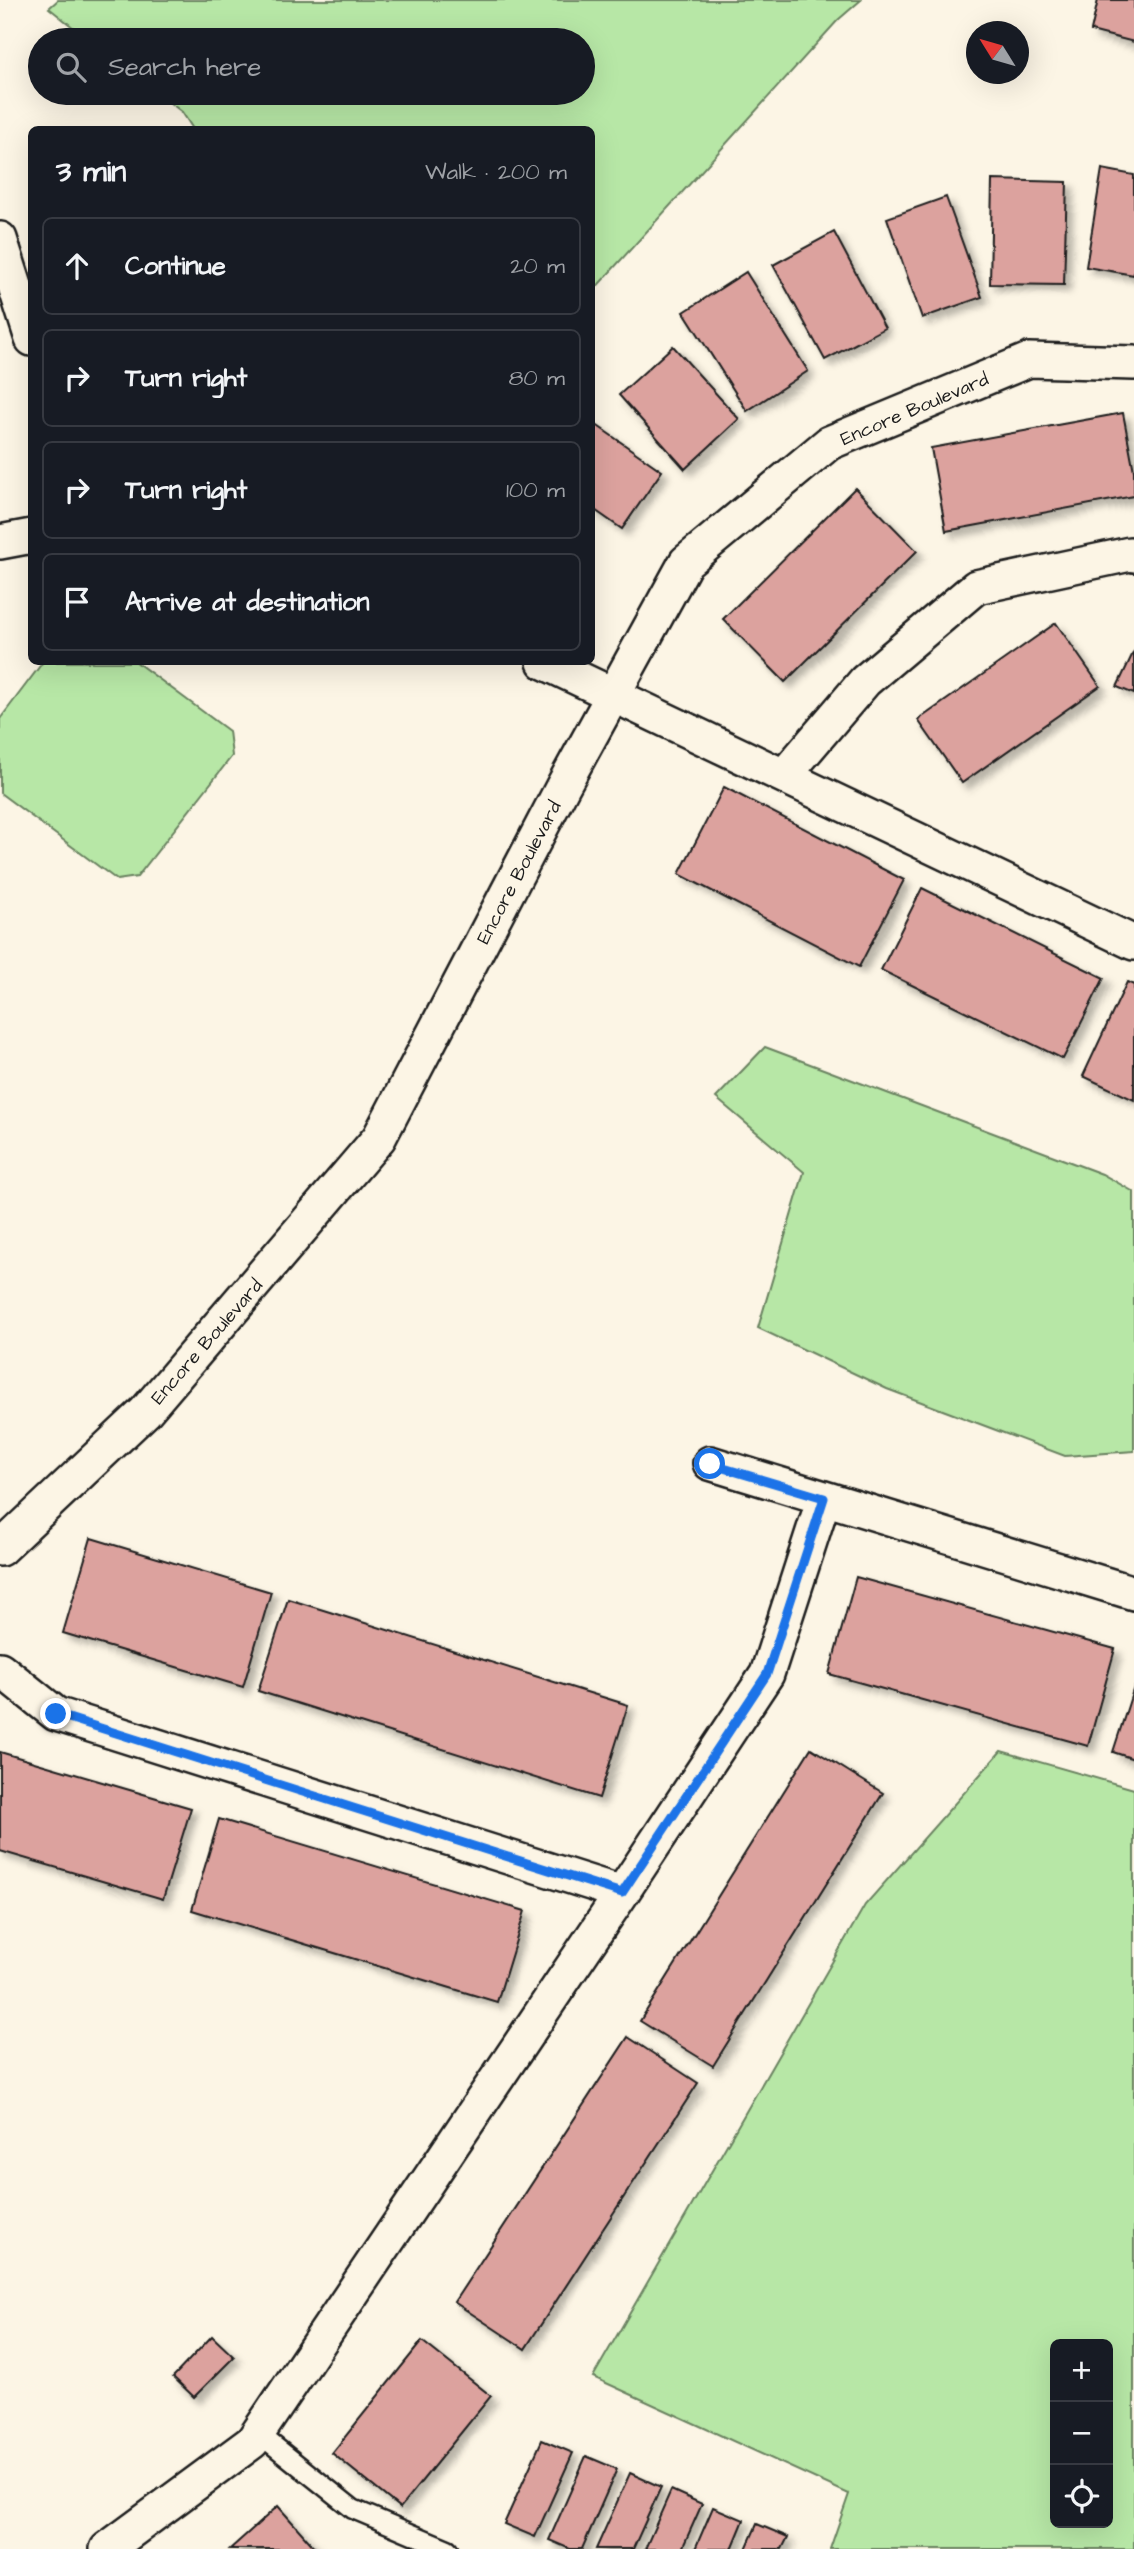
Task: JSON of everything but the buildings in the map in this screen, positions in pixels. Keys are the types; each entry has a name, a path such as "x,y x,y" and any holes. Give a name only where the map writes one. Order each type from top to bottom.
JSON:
{"street":[{"path":"0,239 28,326"},
{"name":"Encore Boulevard","path":"0,1549 145,1412 379,1138 613,694 686,562 829,443 1029,360 1134,363"},
{"path":"0,542 28,537"},
{"path":"784,776 865,681 976,587 1134,555"},
{"path":"550,665 1134,943"},
{"path":"710,1464 1134,1593"},
{"path":"107,2549 252,2442 767,1674 824,1498"},
{"path":"0,1669 56,1714 622,1893"}],"lane":[{"path":"258,2433 353,2509 448,2549"}],"green space":[{"path":"58,0 861,0 838,20 595,289 595,126 191,126 182,112 173,105 595,105 595,28 74,28 49,8"},
{"path":"41,665 140,665 229,731 232,756 137,877 117,880 0,793 0,719"},
{"path":"765,1047 1102,1174 1134,1192 1134,1451 1065,1456 887,1389 758,1328 804,1172 716,1098"},
{"path":"1001,1751 1134,1789 1134,2549 830,2549 849,2494 593,2377 865,1905"}],"route":[{"path":"56,1714 622,1893 767,1674 824,1498 710,1464"}]}
